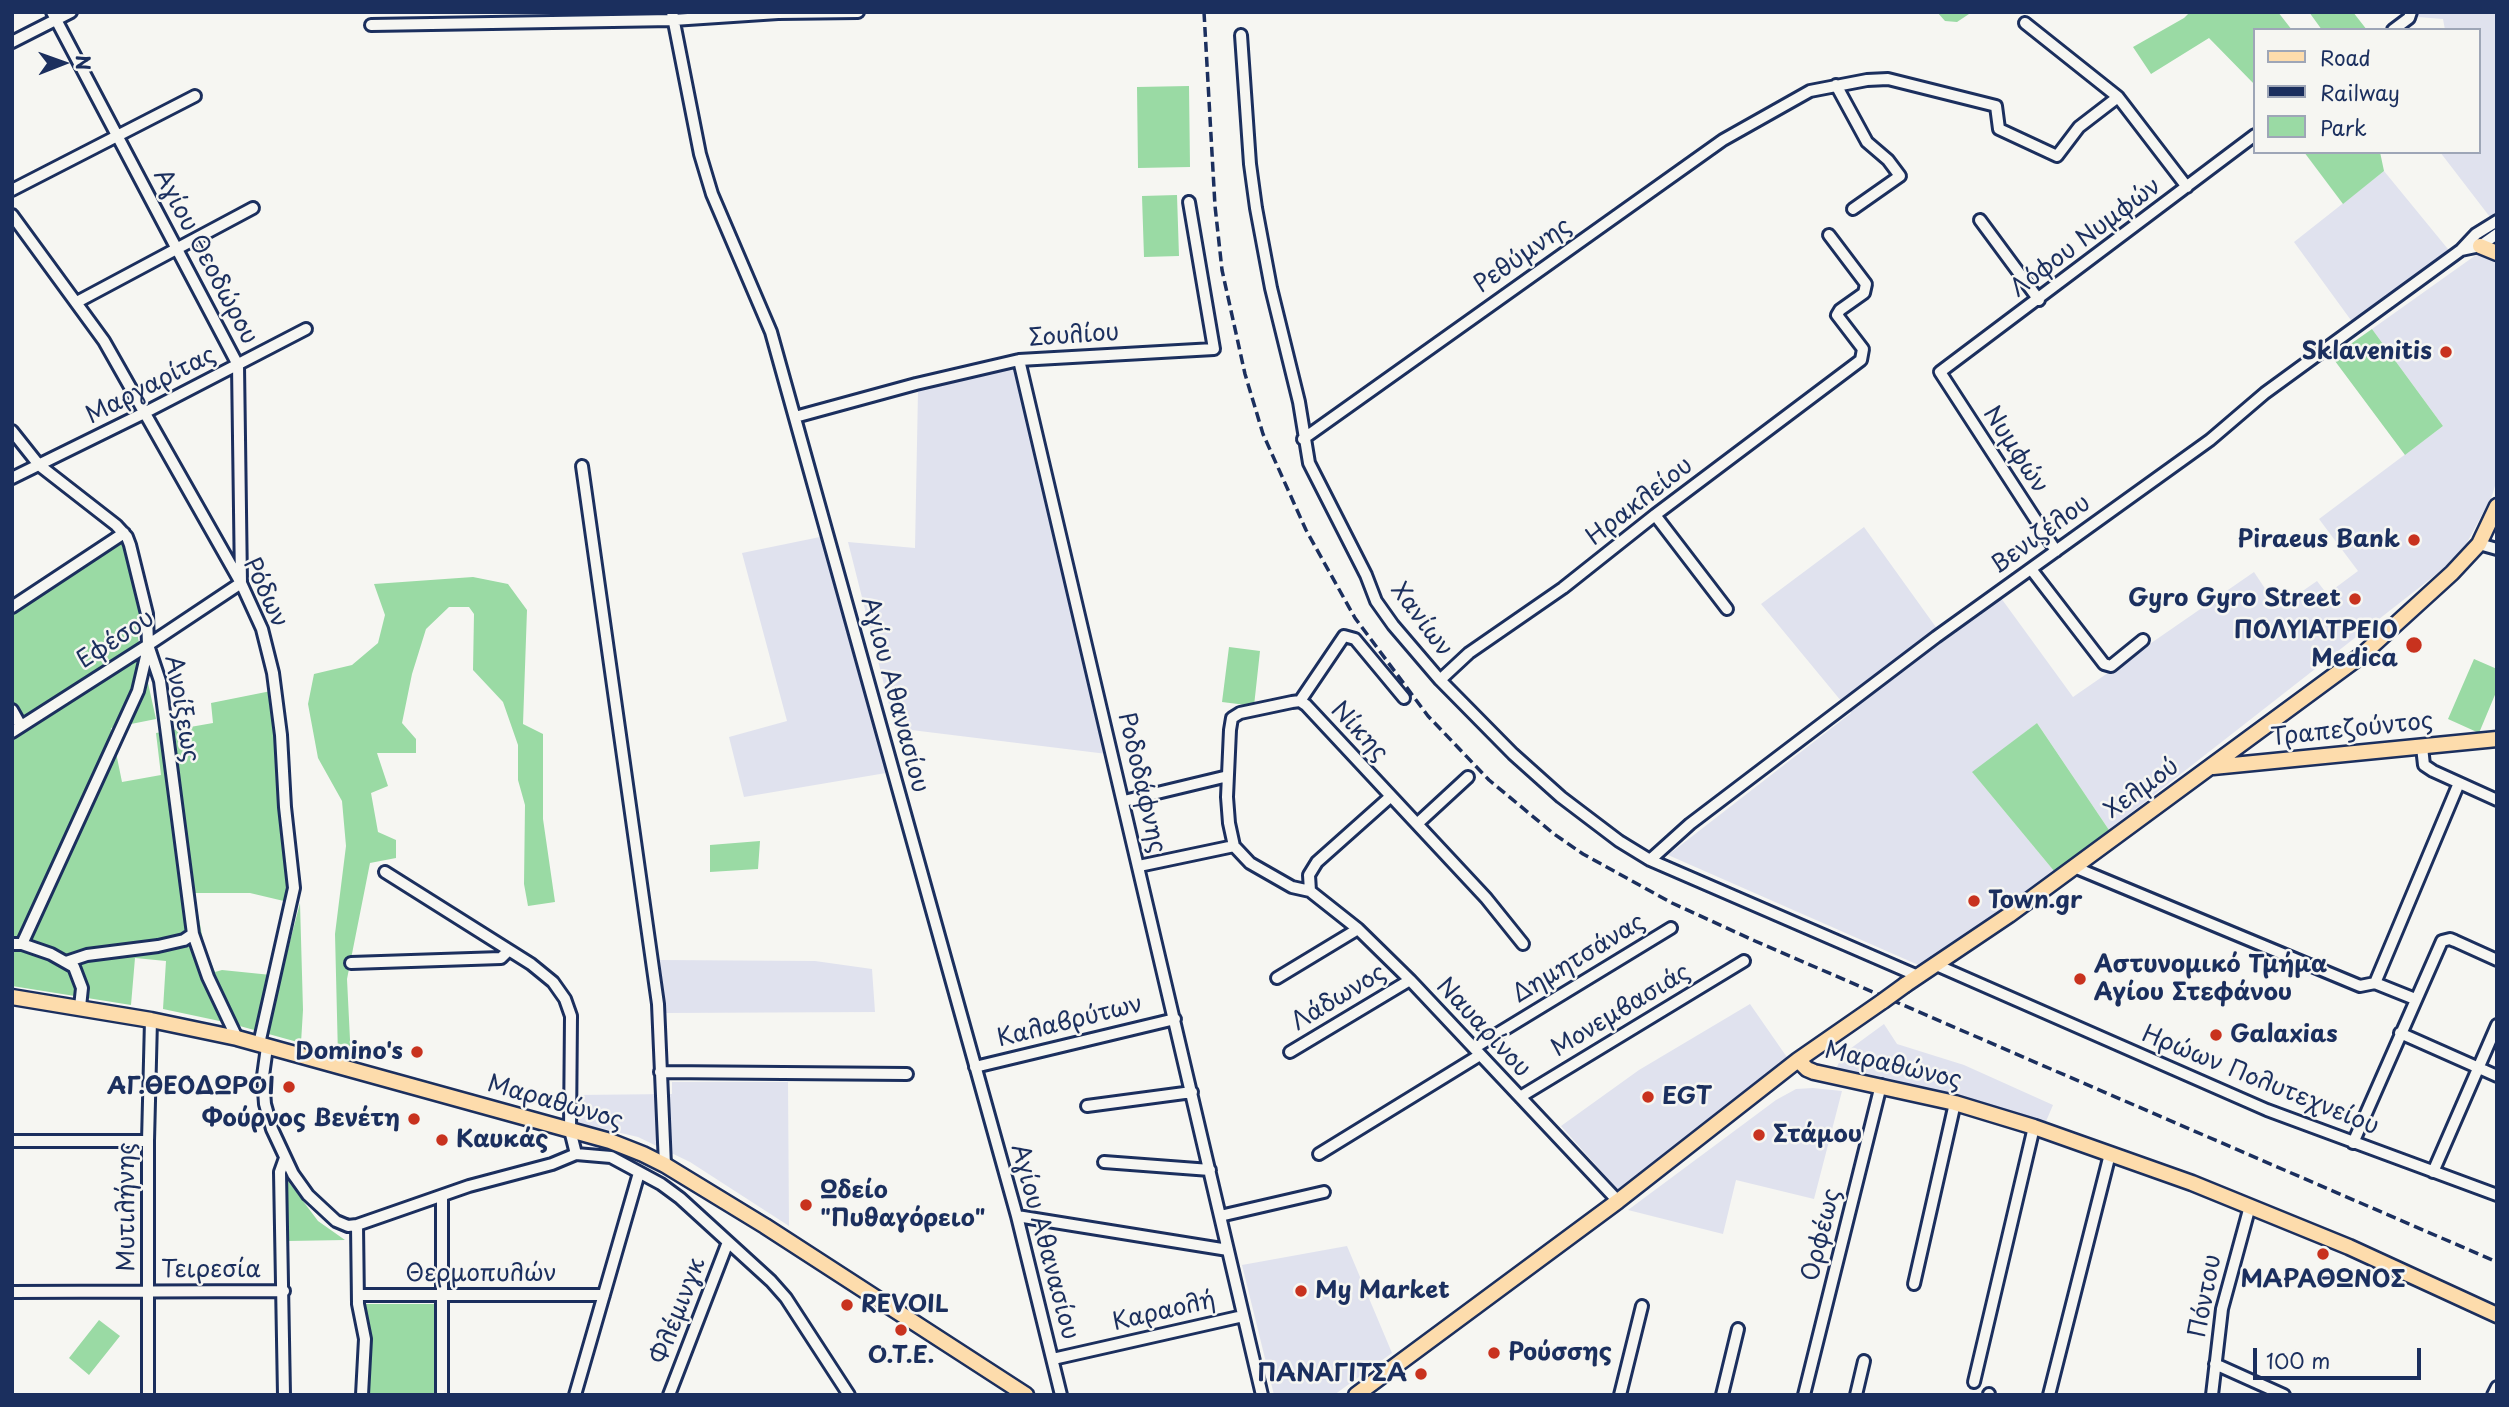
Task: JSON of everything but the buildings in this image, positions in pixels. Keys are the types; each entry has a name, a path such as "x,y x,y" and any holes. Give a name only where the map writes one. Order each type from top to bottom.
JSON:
{"main road":[{"path":"2480,246 2497,253"},
{"name":"Χελμού","path":"1798,1060 2009,915 2362,655 2434,592 2479,544 2497,506"},
{"name":"Τραπεζούντος","path":"2211,767 2497,739"},
{"name":"Μαραθώνος","path":"12,998 80,1007 237,1038 610,1141 665,1165 776,1233 1026,1395"},
{"name":"Μαραθώνος","path":"1356,1395 1618,1201 1798,1060 1814,1072 1955,1103 2109,1154 2250,1206 2349,1247 2497,1315"}],"street":[{"path":"12,42 54,16 71,12"},
{"path":"371,24 858,12"},
{"path":"2396,28 2409,18 2411,12"},
{"name":"Αγίου Θεοδώρου","path":"54,16 238,365 241,583"},
{"name":"Αγίου Αθανασίου","path":"672,16 700,155 712,194 771,332 1017,1216 1061,1395"},
{"path":"2025,23 2118,97 2187,187"},
{"name":"Χανίων","path":"1241,35 1250,164 1256,208 1271,288 1299,402 1309,463 1376,601 1393,625 1440,680 1513,754 1619,841 1650,860 1919,976"},
{"name":"Ρεθύμνης","path":"1303,439 1723,140 1810,91 1888,79 1996,106 1999,129 2057,156 2079,127 2118,97"},
{"path":"1836,85 1867,142 1888,160 1900,176 1853,209"},
{"path":"12,190 195,96"},
{"name":"Λόφου Νυμφών","path":"1940,372 2254,136"},
{"name":"Σουλίου","path":"795,417 916,384 1019,360 1214,349 1189,202"},
{"path":"77,302 253,208"},
{"name":"Ρόδων","path":"12,215 104,341 241,583 262,629 274,673 282,735 285,807 294,877 289,918 263,1045 264,1104 285,1158 308,1195 335,1221 348,1226 357,1225"},
{"path":"1980,220 2039,300"},
{"name":"Βενιζέλου","path":"1650,860 1701,816 1936,637 2210,440 2265,393 2497,221"},
{"name":"Βενιζέλου","path":"2461,250 2480,246 2497,234"},
{"name":"Ηρακλείου","path":"1440,680 1469,653 1563,588 1861,360 1863,349 1837,315 1864,293 1866,284 1829,235"},
{"name":"Μαργαρίτας","path":"12,478 306,329"},
{"name":"Ροδοδάφνης","path":"1019,360 1262,1395"},
{"name":"Νυμφών","path":"1940,372 2056,551"},
{"path":"12,431 39,465 124,533 12,607"},
{"path":"582,466 658,1004 665,1165"},
{"path":"1655,515 1727,609"},
{"name":"Ανοίξεως","path":"124,533 133,553 148,614 148,645 160,681 192,934 208,977 237,1038"},
{"path":"2479,544 2497,549"},
{"path":"2031,569 2104,664 2111,666 2143,640"},
{"name":"Εφέσου","path":"17,729 241,583"},
{"path":"1300,701 1340,639 1348,636 1355,639 1404,698"},
{"path":"80,1007 82,988 74,967 51,954 17,944 138,691 148,645"},
{"name":"Νίκης","path":"1234,846 1229,823 1228,776 1232,718 1257,708 1300,701 1486,898 1523,944"},
{"path":"12,710 17,729"},
{"path":"2423,747 2424,765 2497,800"},
{"path":"1124,801 1228,776"},
{"path":"1417,824 1468,777"},
{"path":"2375,983 2459,783"},
{"path":"1139,866 1234,846 1250,863 1292,887 1310,891 1309,875 1317,862 1390,797"},
{"path":"2074,867 2360,986 2375,983 2415,999"},
{"path":"384,872 531,964 553,982 565,999 571,1016 570,1130 576,1154"},
{"name":"Ναυαρίνου","path":"1310,891 1358,929 1410,980 1618,1201"},
{"name":"Δημητσάνας","path":"1318,1154 1671,928"},
{"path":"1277,978 1358,929"},
{"path":"66,962 87,955 158,946 184,940 192,934"},
{"path":"2353,1143 2444,939 2455,941 2497,960"},
{"path":"351,962 500,958 508,951"},
{"name":"Μονεμβασιάς","path":"1520,1097 1744,961"},
{"name":"Ηρώων Πολυτεχνείου","path":"1934,964 2267,1110 2497,1195"},
{"name":"Λάδωνος","path":"1290,1052 1410,980"},
{"name":"Καλαβρύτων","path":"975,1067 1175,1019"},
{"name":"Μυτιλήνης","path":"148,1395 151,1020"},
{"path":"2432,1172 2497,1025"},
{"path":"2400,1033 2497,1076"},
{"path":"660,1072 907,1074"},
{"name":"Ορφέως","path":"1804,1395 1881,1085"},
{"path":"1087,1106 1192,1092"},
{"path":"1914,1284 1955,1103"},
{"path":"1974,1382 2034,1128"},
{"path":"12,1141 148,1141"},
{"path":"362,1395 365,1339 358,1295 357,1225 498,1176 552,1164 576,1154 611,1157 661,1184 680,1198 786,1298 849,1395"},
{"path":"2049,1395 2109,1154"},
{"path":"284,1395 280,1172 285,1158"},
{"path":"1104,1162 1210,1170"},
{"path":"575,1395 639,1173"},
{"path":"1220,1216 1324,1192"},
{"path":"442,1197 442,1395"},
{"name":"Πόντου","path":"2212,1395 2222,1309 2250,1206"},
{"path":"1017,1216 1228,1250"},
{"name":"Φλέμινγκ","path":"669,1395 728,1242"},
{"name":"Τειρεσία","path":"12,1292 284,1291"},
{"name":"Θερμοπυλών","path":"358,1295 604,1295"},
{"path":"1620,1395 1642,1306"},
{"name":"Καραολή","path":"1053,1359 1243,1316"},
{"path":"1722,1395 1738,1329"},
{"path":"1856,1395 1864,1361"},
{"path":"2216,1364 2284,1395"},
{"path":"2493,1395 2497,1387"}],"shaded area":[{"path":"2418,12 2497,12 2497,219 2493,221 2442,154 2481,154 2481,28 2445,28 2443,19 2418,17"},
{"path":"2384,171 2452,254 2353,323 2294,242"},
{"path":"2497,240 2497,479 2492,496 2462,552 2109,830 2037,723 1973,773 2054,871 1923,967 1668,855 1851,713 1761,604 1864,527 1943,637 2001,598 2073,697 2254,572 2278,608 2317,581 2327,594 2358,571 2319,519 2443,426 2372,329"},
{"path":"1014,365 1107,754 895,728 848,542 915,548 918,391"},
{"path":"820,537 886,773 744,797 729,737 787,721 742,553"},
{"path":"660,960 815,961 872,969 875,1012 666,1013"},
{"path":"1750,1004 1791,1063 1618,1190 1561,1126 1639,1070"},
{"path":"1884,1024 1897,1044 1964,1065 2053,1105 2044,1126 1850,1075 1837,1067 1843,1054"},
{"path":"672,1082 788,1082 789,1226 690,1162 638,1137 574,1122 576,1095 672,1094"},
{"path":"1796,1089 1842,1091 1814,1199 1736,1180 1723,1234 1628,1210 1776,1100"},
{"path":"1347,1246 1392,1353 1334,1395 1274,1395 1242,1265"}],"green space":[{"path":"1937,12 1972,12 1957,22 1945,21"},
{"path":"2190,12 2278,12 2290,28 2254,28 2254,84 2209,38 2151,74 2133,47"},
{"path":"2309,12 2353,12 2365,28 2321,28"},
{"path":"1189,86 1190,167 1138,168 1137,87"},
{"path":"2306,154 2380,154 2384,171 2343,204"},
{"path":"1177,195 1179,256 1144,257 1142,196"},
{"path":"2372,329 2443,426 2405,455 2332,357"},
{"path":"121,542 140,608 138,638 156,719 111,728 122,782 161,775 156,733 213,723 211,703 271,691 288,902 250,893 194,893 204,945 215,972 222,970 281,976 300,903 303,1010 301,1043 229,1023 163,1009 166,961 135,958 131,1005 12,986 12,614"},
{"path":"473,577 508,584 527,610 523,724 543,734 543,819 555,902 528,906 524,884 525,805 518,780 518,745 503,702 473,670 474,614 469,607 449,607 426,629 412,674 402,723 416,739 416,753 377,753 388,786 371,793 378,832 396,840 396,858 370,863 347,979 351,1060 338,1056 335,934 346,846 342,801 318,758 308,704 314,674 352,665 378,643 385,615 374,584"},
{"path":"1229,647 1260,651 1254,706 1222,702"},
{"path":"2474,659 2497,669 2497,690 2479,733 2448,719"},
{"path":"2037,723 2109,830 2054,871 1972,772"},
{"path":"760,841 758,869 710,872 710,845"},
{"path":"285,1177 318,1221 345,1240 288,1241"},
{"path":"364,1304 435,1304 436,1395 368,1395 370,1349"},
{"path":"99,1320 120,1336 89,1375 69,1358"}],"railway":[{"path":"1204,12 1215,206 1222,270 1245,374 1263,434 1306,530 1355,618 1428,716 1489,780 1554,834 1583,854 1672,903 2497,1262"}],"place":[{"name":"Sklavenitis","path":"2446,352"},
{"name":"Piraeus Bank","path":"2414,540"},
{"name":"Gyro Gyro Street","path":"2355,599"},
{"name":"ΠΟΛΥΙΑΤΡΕΙΟ Medica","path":"2414,645"},
{"name":"Town.gr","path":"1974,901"},
{"name":"Αστυνομικό Τμήμα Αγίου Στεφάνου","path":"2080,979"},
{"name":"Galaxias","path":"2216,1035"},
{"name":"Domino's","path":"417,1052"},
{"name":"ΑΓ.ΘΕΟΔΩΡΟΙ","path":"289,1087"},
{"name":"EGT","path":"1648,1097"},
{"name":"Φούρνος Βενέτη","path":"414,1119"},
{"name":"Στάμου","path":"1759,1135"},
{"name":"Καυκάς","path":"442,1140"},
{"name":"Ωδείο \"Πυθαγόρειο\"","path":"806,1205"},
{"name":"ΜΑΡΑΘΩΝΟΣ","path":"2323,1254"},
{"name":"My Market","path":"1301,1291"},
{"name":"REVOIL","path":"847,1305"},
{"name":"Ο.Τ.Ε.","path":"901,1330"},
{"name":"Ρούσσης","path":"1494,1353"},
{"name":"ΠΑΝΑΓΙΤΣΑ","path":"1421,1374"}]}
